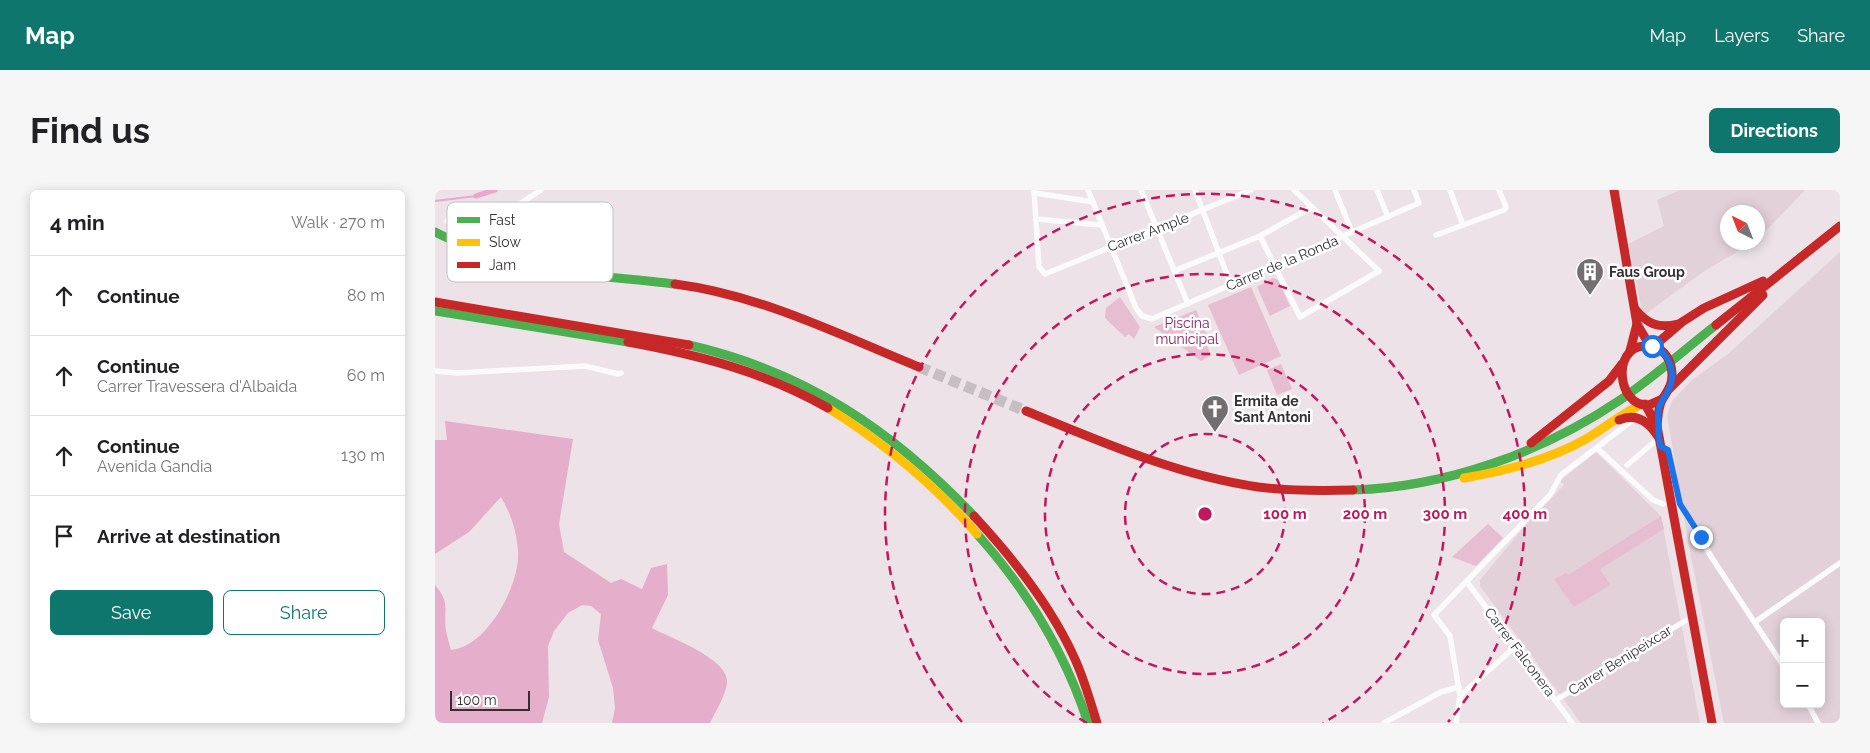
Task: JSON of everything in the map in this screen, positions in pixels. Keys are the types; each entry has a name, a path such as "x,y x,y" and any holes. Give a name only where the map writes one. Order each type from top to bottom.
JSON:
{"main road":[{"path":"1418,483 1439,474 1509,453 1529,444 1609,381 1622,364 1630,351 1637,324 1613,192"},
{"path":"1652,346 1703,308 1768,278 1840,226"},
{"path":"1026,411 1147,460 1207,478 1298,491 1333,492 1418,483 1515,456 1559,436 1620,400 1840,226"},
{"path":"1657,426 1662,399 1669,389 1765,293 1840,226"},
{"path":"435,232 447,237"},
{"path":"435,237 447,242"},
{"path":"613,279 682,285 733,296 778,311 919,367"},
{"path":"435,302 690,344 769,368 841,404 869,423 927,469 947,487 994,539 1034,591 1070,648 1083,678 1097,723"},
{"path":"1635,309 1643,320 1654,326 1664,327 1682,322"},
{"path":"435,311 656,346 717,360 785,385 836,412 900,458 933,487 964,517 995,554 1040,616 1057,644 1068,667 1088,723"},
{"path":"1637,324 1652,346"},
{"path":"1630,351 1642,346 1652,346 1662,351 1669,362 1672,373 1669,389"},
{"path":"1622,364 1621,373 1624,387 1632,398 1644,404 1657,426 1712,723"},
{"path":"1600,430 1644,404 1662,399"},
{"path":"1406,485 1417,488 1514,468 1549,456 1628,416 1637,417 1650,424 1660,442"}],"street":[{"path":"522,202 541,190"},
{"path":"1088,190 1111,246"},
{"path":"1141,190 1187,304"},
{"path":"1195,190 1217,253 1231,285"},
{"path":"1233,190 1235,197"},
{"name":"Carrer Ample","path":"1036,219 1039,267 1045,274 1251,190"},
{"path":"1335,190 1353,232"},
{"path":"1377,190 1388,217"},
{"name":"Carrer de la Ronda","path":"1111,246 1136,308 1145,318 1154,318 1419,203 1414,190"},
{"path":"1450,190 1463,225"},
{"path":"1436,235 1504,210 1506,208 1499,190"},
{"path":"1260,236 1299,317 1379,271 1312,207 1299,191"},
{"path":"1093,202 1034,192 1036,219 1101,225"},
{"path":"1174,271 1260,236 1312,207"},
{"path":"435,371 457,373 585,366 621,373"},
{"path":"1456,723 1459,687 1450,636 1434,615 1550,495 1561,475 1634,419"},
{"path":"1597,448 1600,430"},
{"path":"1627,465 1660,442 1668,450 1680,504 1781,663"},
{"path":"1597,448 1649,496 1663,504"},
{"path":"1755,622 1840,563"},
{"name":"Carrer Falconera","path":"1467,582 1573,723"},
{"name":"Carrer Benipeixcar","path":"1556,700 1685,620"},
{"path":"1459,696 1516,646"},
{"path":"1384,723 1430,697 1459,687"},
{"path":"1809,708 1818,723"}],"shaded area":[{"path":"1680,190 1805,190 1765,232 1765,205 1720,205 1720,250 1740,250 1703,272 1643,316 1628,244 1664,226 1657,200"},
{"path":"1840,252 1840,723 1724,723 1689,546 1667,415 1672,401 1692,380 1728,354"},
{"path":"445,421 573,439 559,524 564,552 611,583 621,579 642,589 651,568 667,564 668,595 652,628 697,650 719,666 725,674 727,683 725,693 710,723 612,723 615,708 613,688 598,640 601,614 591,606 582,605 568,613 554,631 548,646 549,697 542,723 435,723 435,585 445,602 445,623 451,650 464,646 477,638 499,612 513,581 518,552 513,523 501,497 469,532 435,554 435,440 447,440"},
{"path":"1596,452 1661,516 1700,723 1581,723 1480,586 1480,580 1529,521 1564,485 1560,481"}],"green space":[{"path":"1273,278 1278,280 1290,306 1270,316 1257,287"},
{"path":"1251,287 1281,356 1239,375 1208,305"},
{"path":"1120,297 1140,327 1134,339 1129,334 1125,337 1105,318 1106,308"},
{"name":"Piscina municipal","path":"1196,310 1210,342 1206,344 1211,355 1201,361 1154,327"},
{"path":"1281,364 1292,389 1277,395 1267,370"},
{"path":"1661,516 1664,529 1600,569 1610,585 1574,607 1554,579 1566,573 1568,575"},
{"path":"1488,524 1503,538 1476,566 1452,557"}],"waterway":[{"path":"476,196 495,190"},
{"path":"435,201 476,196"}],"tunnel":[{"path":"919,367 1026,411"}],"traffic: fast":[{"path":"435,232 447,237"},
{"path":"613,277 675,284"},
{"path":"435,311 628,342"},
{"path":"1353,490 1424,482 1458,474 1526,451 1559,436 1620,400 1657,373 1716,325"},
{"path":"689,345 771,371 809,388 845,408 879,431 911,457 974,516"},
{"path":"977,534 1012,577 1043,623 1068,671 1088,723"}],"traffic: slow":[{"path":"1464,478 1511,468 1557,453 1586,439 1642,404"},
{"path":"828,408 869,435 926,481 977,534"}],"traffic: jam":[{"path":"1614,190 1637,324 1650,346"},
{"path":"1716,325 1840,226"},
{"path":"1654,346 1682,322 1704,308 1763,281"},
{"path":"675,284 707,289 769,307 919,367"},
{"path":"1669,389 1763,295"},
{"path":"435,302 689,345"},
{"path":"1635,309 1649,322 1654,324 1665,326 1678,324"},
{"path":"1630,351 1637,324"},
{"path":"628,342 731,366 780,384 828,408"},
{"path":"1657,426 1661,403 1671,382 1671,367 1665,354 1655,347 1644,346 1633,349 1626,356 1622,377 1630,397 1638,403 1648,405 1662,399"},
{"path":"1531,443 1609,381 1622,364"},
{"path":"1645,404 1657,426 1712,723"},
{"path":"1026,411 1140,456 1228,482 1270,488 1353,490"},
{"path":"1619,420 1632,417 1642,420 1659,438"},
{"path":"974,516 1030,583 1054,619 1078,665 1097,723"}],"place":[{"name":"Faus Group","path":"1590,296"},
{"name":"Ermita de Sant Antoni","path":"1215,433"}],"route":[{"path":"1652,346 1659,348 1665,354 1672,373 1668,392 1660,405 1657,426 1660,446 1668,450 1680,504 1701,537"}]}
